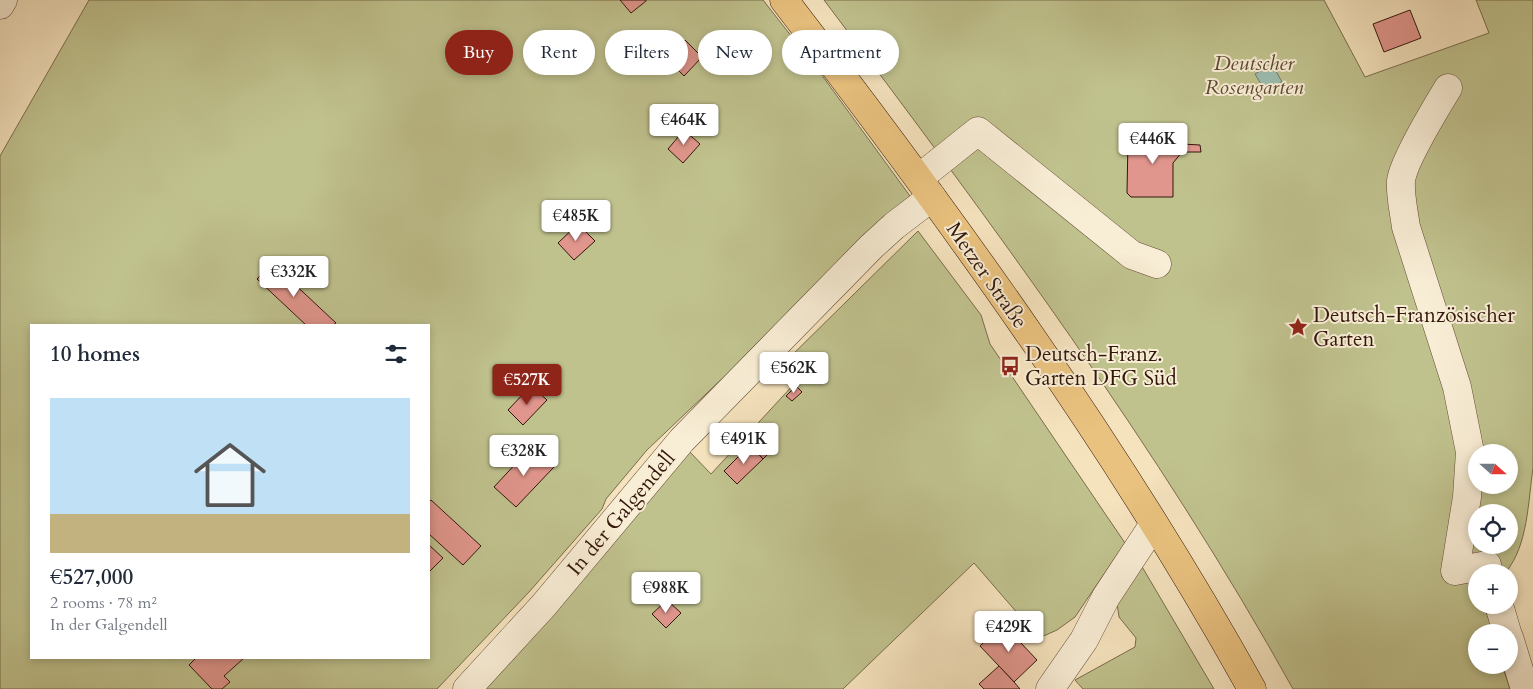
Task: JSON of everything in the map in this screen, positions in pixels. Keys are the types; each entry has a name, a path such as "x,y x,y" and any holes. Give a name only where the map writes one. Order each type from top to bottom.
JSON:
{"main road":[{"name":"Metzer Straße","path":"784,0 926,188 1065,388 1193,585 1252,689"}],"street":[{"path":"0,5 3,0"},
{"path":"1448,88 1423,132 1401,180 1406,227 1457,387 1470,452 1467,497 1456,571 1468,568"},
{"name":"In der Galgendell","path":"467,689 544,605 682,440 871,247 894,226 978,131 1132,255 1140,260 1157,264"},
{"path":"1050,689 1079,647 1094,619 1154,524"},
{"path":"1518,667 1525,689"}],"green space":[{"path":"89,0 763,0 787,30 782,30 782,75 822,75 910,196 878,222 726,375 647,450 606,499 602,509 529,592 437,689 0,689 0,156"},
{"name":"Deutsch-Französischer Garten","path":"824,0 1324,0 1365,77 1489,33 1476,0 1533,0 1533,468 1526,523 1518,551 1518,504 1468,504 1468,554 1516,554 1511,564 1468,564 1468,614 1487,614 1490,624 1468,624 1468,674 1505,674 1510,689 1293,689 1241,599 1129,423 1010,251 880,75 899,75 899,30 846,30"},
{"path":"918,231 981,315 990,344 1125,543 1075,617 1057,630 1039,638 974,563 843,689 479,689 689,451 711,474 795,383 784,363"},
{"path":"1141,565 1214,689 1083,689 1075,680 1135,647 1136,638 1119,617 1117,603"}],"shaded area":[{"path":"1272,64 1282,82 1265,91 1255,74"}],"building":[{"path":"620,0 646,0 646,1 631,13"},
{"path":"1410,10 1421,38 1384,52 1373,24"},
{"path":"688,43 698,53 698,61 688,72"},
{"path":"1129,129 1133,136 1149,136 1152,139 1178,139 1182,144 1200,145 1201,152 1182,152 1173,163 1173,197 1131,197 1127,193 1128,140 1123,132"},
{"path":"684,130 700,144 683,163 668,149"},
{"path":"578,224 595,241 574,260 558,243"},
{"path":"272,263 336,323 305,324 257,279"},
{"path":"796,386 802,392 792,401 786,396"},
{"path":"536,390 547,400 523,425 508,410 525,392 530,396"},
{"path":"759,442 769,453 763,459 753,448"},
{"path":"750,445 763,459 737,484 724,471"},
{"path":"532,446 554,467 516,507 494,487"},
{"path":"430,501 481,546 463,565 430,535"},
{"path":"430,546 443,558 430,571"},
{"path":"667,600 681,613 666,628 652,614"},
{"path":"1003,624 1037,660 1014,682 980,646"},
{"path":"195,659 243,659 224,676 230,682 222,689 212,689 189,665"},
{"path":"999,666 1020,689 984,689 979,684"}],"place":[{"name":"Deutsch-Französischer Garten","path":"1298,327"},
{"name":"Deutsch-Franz. Garten DFG Süd","path":"1010,366"}],"park label":[{"name":"Deutscher Rosengarten","path":"1254,75"}]}
